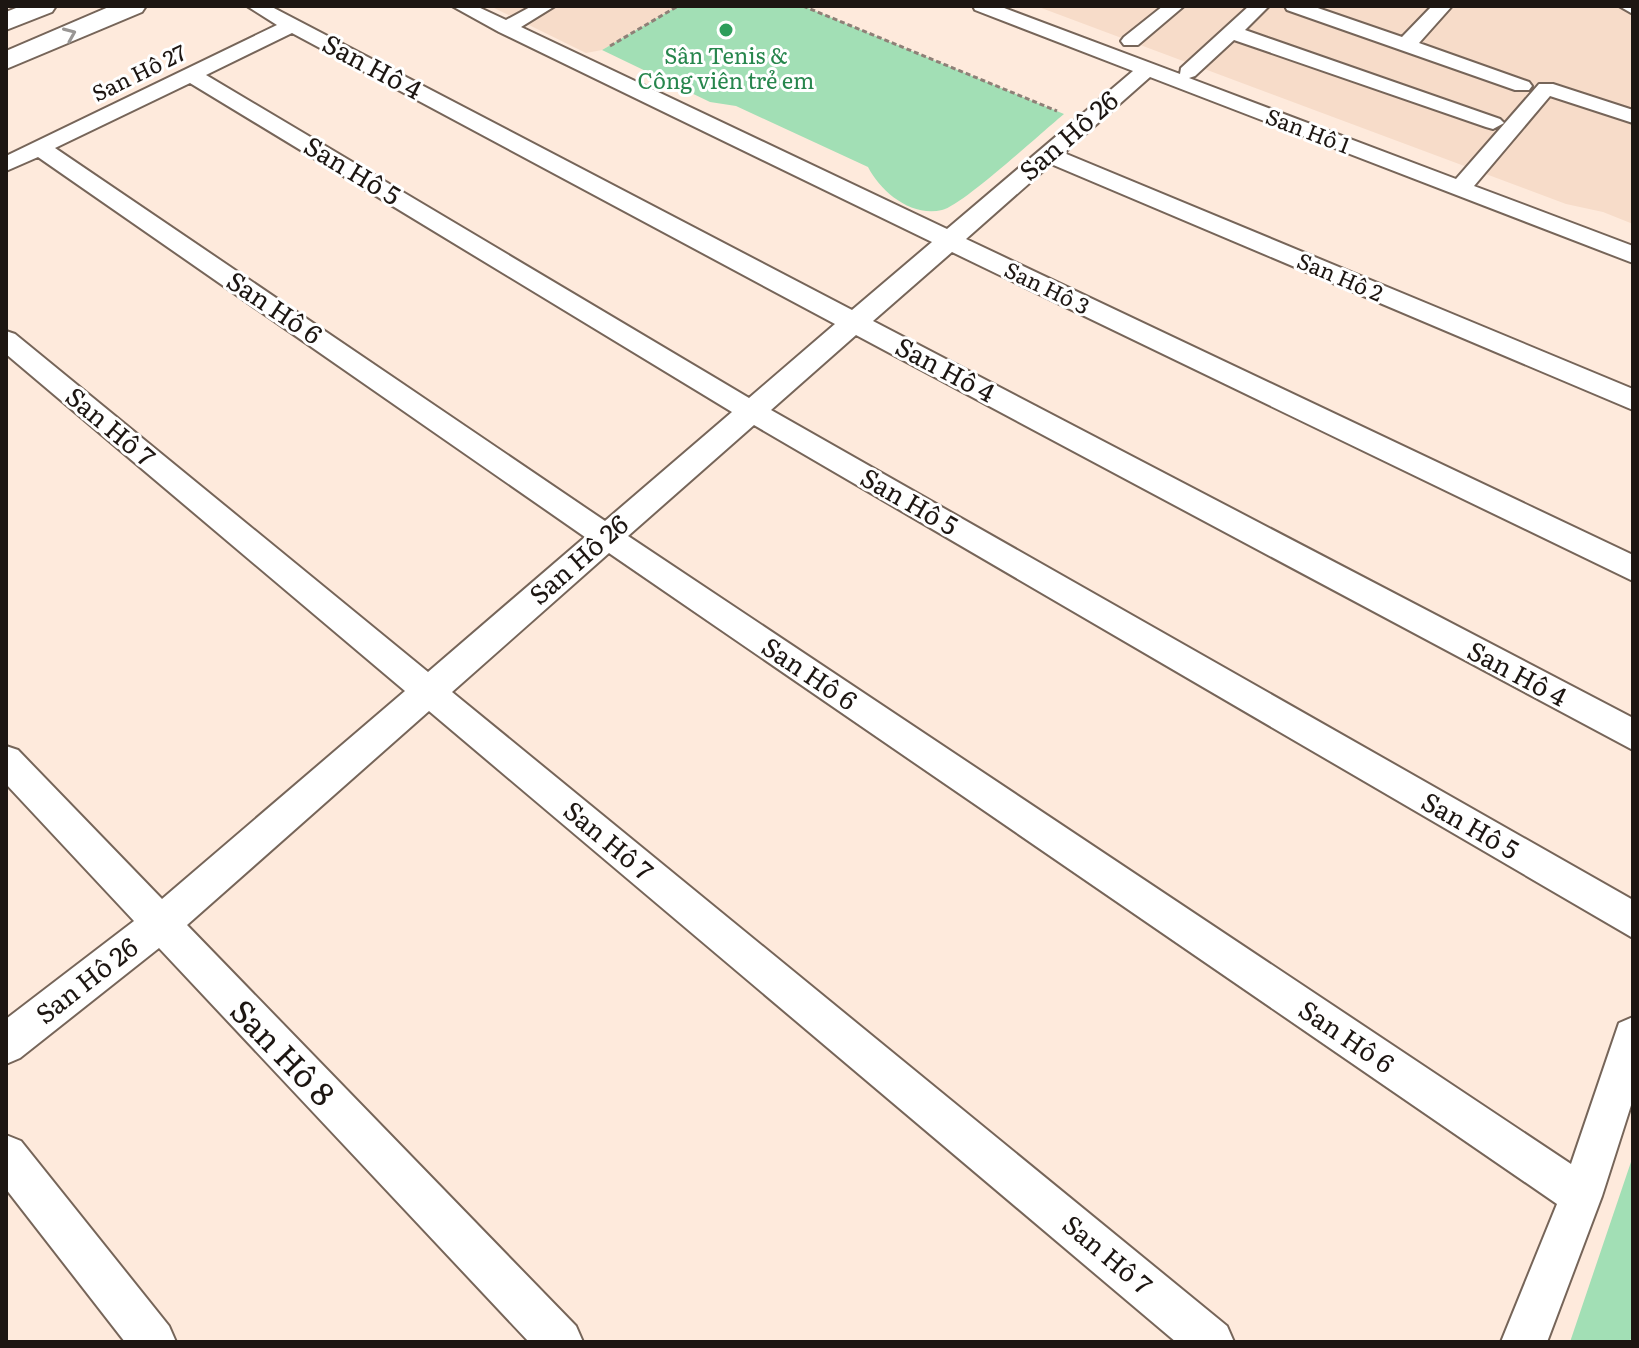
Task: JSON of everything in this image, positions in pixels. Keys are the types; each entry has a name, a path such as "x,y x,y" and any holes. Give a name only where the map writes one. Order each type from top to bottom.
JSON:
{"main road":[{"path":"6,22 43,6"},
{"path":"6,61 133,6"}],"street":[{"name":"San Hô 4","path":"256,6 1633,735"},
{"name":"San Hô 3","path":"461,6 1633,569"},
{"path":"506,28 546,6"},
{"name":"San Hô 1","path":"982,6 1633,255"},
{"path":"1131,41 1175,6"},
{"path":"1188,72 1260,6"},
{"path":"1294,6 1410,40 1527,80"},
{"path":"1333,6 1410,40"},
{"path":"1410,40 1443,6"},
{"name":"San Hô 27","path":"6,164 293,25"},
{"path":"1233,33 1493,123"},
{"name":"San Hô 26","path":"6,1044 159,925 1147,69"},
{"name":"San Hô 5","path":"190,74 751,411 1633,920"},
{"path":"1460,189 1546,88 1633,117"},
{"name":"San Hô 6","path":"40,148 607,537 1581,1196"},
{"name":"San Hô 2","path":"1047,154 1633,400"},
{"name":"San Hô 7","path":"6,340 1211,1342"},
{"name":"San Hô 8","path":"6,761 159,925 560,1342"},
{"path":"1524,1342 1581,1196 1633,1037"},
{"path":"6,1156 153,1342"}],"path":[{"path":"602,50 678,6"},
{"path":"803,6 1064,114"}],"shaded area":[{"path":"490,6 678,6 602,50 586,53"},
{"path":"1036,6 1633,6 1633,224 1603,212 1566,204"}],"green space":[{"path":"678,6 803,6 1064,114 966,196 942,210 919,210 889,193 868,167 736,106 710,102 602,50"},
{"path":"1633,1156 1633,1332 1630,1342 1570,1342"}],"place":[{"name":"Sân Tenis & Công viên trẻ em","path":"726,30"}]}
